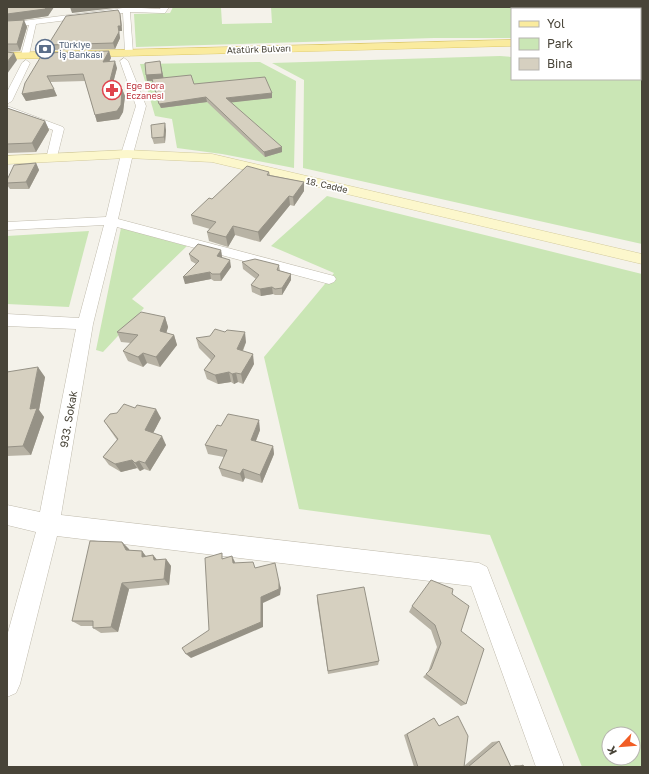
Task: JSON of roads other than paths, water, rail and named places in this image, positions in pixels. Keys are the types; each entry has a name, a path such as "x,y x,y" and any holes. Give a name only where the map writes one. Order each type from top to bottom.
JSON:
{"main road":[{"name":"Atatürk Bulvarı","path":"127,57 511,43"},
{"name":"Atatürk Bulvarı","path":"7,56 26,59 511,50"},
{"name":"Atatürk Bulvarı","path":"7,64 26,59"}],"street":[{"path":"7,25 127,8 162,11 165,7"},
{"name":"933. Sokak","path":"7,684 49,524 85,324 100,269 110,221 127,154 141,106 127,57 127,8"},
{"path":"7,101 26,59 33,22"},
{"path":"7,109 59,129 52,159"},
{"name":"18. Cadde","path":"7,160 52,159 127,154 212,158 642,259"},
{"path":"7,226 110,221 329,278"},
{"path":"7,320 85,324"},
{"path":"7,515 49,524 479,575 550,767"}],"place":[{"name":"Türkiye İş Bankası","path":"45,49"},
{"name":"Ege Bora Eczanesi","path":"112,90"}]}
